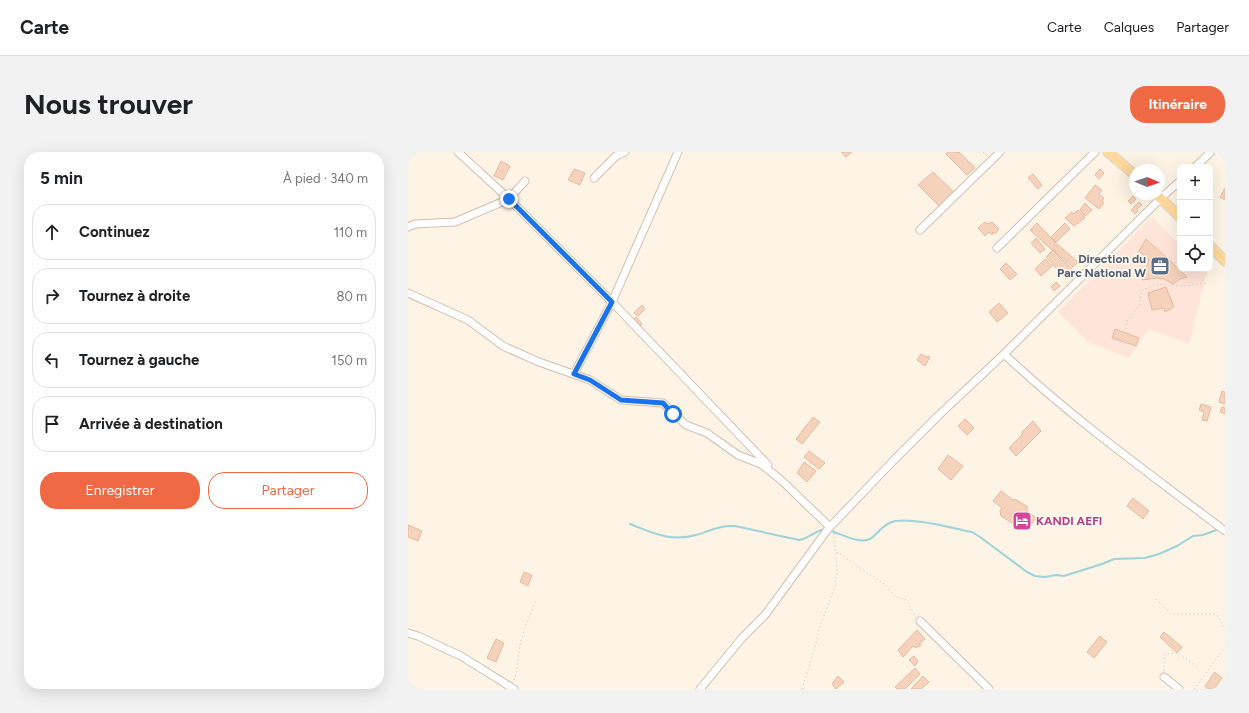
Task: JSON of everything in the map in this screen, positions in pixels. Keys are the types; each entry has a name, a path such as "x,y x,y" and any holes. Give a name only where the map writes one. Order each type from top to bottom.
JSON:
{"main road":[{"path":"1108,152 1129,170"},
{"path":"1162,200 1177,214"},
{"path":"1213,249 1225,261"}],"street":[{"path":"458,152 509,199 612,302 781,480 831,526"},
{"path":"594,178 616,156 625,152"},
{"path":"574,374 612,302 678,152"},
{"path":"920,230 1000,152"},
{"path":"997,248 1095,152"},
{"path":"1198,164 1211,152"},
{"path":"408,227 415,224 455,222 509,199 525,180"},
{"path":"1165,191 1177,183"},
{"path":"700,689 742,638 765,615 831,526 922,432 1004,354 1154,200"},
{"path":"408,293 468,320 503,346 539,362 590,380 621,400 663,403 686,425 707,434 738,455 761,464 781,480"},
{"path":"1004,354 1032,380 1078,418 1225,531"},
{"path":"920,621 989,689"},
{"path":"408,633 418,636 461,656 513,688"},
{"path":"1164,678 1179,689"}],"path":[{"path":"1126,333 1127,321 1140,305 1141,291 1157,284 1182,286 1208,283"},
{"path":"803,689 820,626 835,586 837,568 836,552 831,526"},
{"path":"836,552 883,583 896,597 906,600 920,621"},
{"path":"1156,599 1170,614 1216,614 1225,628"},
{"path":"513,688 520,646 526,625 536,600"},
{"path":"1194,689 1225,647"},
{"path":"1164,678 1165,654 1177,653 1199,668"}],"shaded area":[{"path":"1152,217 1177,242 1177,272 1207,272 1189,344 1149,329 1129,358 1088,342 1058,312"}],"building":[{"path":"841,152 852,152 846,157"},
{"path":"948,152 959,152 975,168 967,175 946,154"},
{"path":"501,161 510,166 503,180 494,176"},
{"path":"574,169 585,173 580,185 568,180"},
{"path":"1100,169 1104,173 1099,179 1095,175"},
{"path":"933,172 954,192 940,207 918,185"},
{"path":"1033,174 1042,185 1038,189 1028,178"},
{"path":"1095,185 1102,190 1099,194 1104,198 1102,201 1104,203 1099,209 1085,198"},
{"path":"1225,188 1225,200 1220,197"},
{"path":"1129,200 1135,200 1131,204 1128,201"},
{"path":"1139,202 1142,205 1137,209 1138,211 1135,214 1131,210"},
{"path":"1085,203 1092,210 1085,216 1080,210"},
{"path":"1078,210 1085,218 1074,226 1065,218 1072,212 1073,214"},
{"path":"985,222 988,224 992,222 999,229 995,234 993,232 992,235 989,232 985,236 978,228"},
{"path":"1037,223 1057,244 1052,250 1030,230"},
{"path":"1065,223 1070,229 1056,242 1051,237"},
{"path":"1036,238 1045,249 1040,253 1031,243"},
{"path":"1146,239 1177,267 1177,272 1182,272 1187,277 1180,279 1173,284 1164,279 1157,278 1142,280 1149,260 1139,251"},
{"path":"1058,245 1078,262 1073,267 1054,250"},
{"path":"1053,250 1074,271 1066,279 1046,257"},
{"path":"1045,259 1052,266 1041,276 1035,269"},
{"path":"1006,263 1017,274 1010,280 1000,269"},
{"path":"1056,282 1060,286 1054,291 1051,287"},
{"path":"1166,287 1174,307 1165,312 1164,308 1152,310 1148,293"},
{"path":"999,303 1008,313 997,322 989,312"},
{"path":"642,305 645,309 638,316 634,313"},
{"path":"636,317 642,324 639,327 632,320"},
{"path":"1115,329 1139,338 1136,346 1112,338"},
{"path":"921,354 930,357 925,366 917,360"},
{"path":"1222,391 1225,392 1225,404 1219,402"},
{"path":"1201,404 1211,407 1207,421 1202,420 1204,412 1199,410"},
{"path":"1222,407 1225,408 1225,414 1220,412"},
{"path":"813,417 820,422 802,444 796,439"},
{"path":"965,419 974,428 967,435 958,426"},
{"path":"1033,421 1041,431 1016,456 1009,448"},
{"path":"809,451 825,463 819,469 804,457"},
{"path":"948,455 963,466 951,480 938,469"},
{"path":"804,462 816,471 807,482 797,473"},
{"path":"1001,491 1013,500 1015,499 1028,507 1026,510 1036,518 1028,528 1020,522 1012,523 1001,516 1000,511 1002,508 993,501"},
{"path":"1133,498 1149,511 1143,519 1127,506"},
{"path":"408,525 422,531 418,541 408,537"},
{"path":"524,572 532,575 528,586 520,582"},
{"path":"917,630 925,639 919,644 921,645 916,648 913,646 903,657 898,650"},
{"path":"1164,632 1182,647 1177,653 1160,637"},
{"path":"1100,636 1107,642 1094,658 1087,652"},
{"path":"496,639 504,643 496,662 487,658"},
{"path":"914,656 918,661 915,666 909,660"},
{"path":"915,668 920,674 905,689 897,689 895,687"},
{"path":"1215,672 1222,678 1214,689 1208,689 1205,686"},
{"path":"838,676 844,682 836,689 832,684"},
{"path":"923,676 929,682 921,689 911,689"}],"waterway":[{"path":"830,530 852,538 866,540 873,537 889,523 908,521 929,523 972,532 1027,572 1035,576 1045,577 1056,575 1064,576 1114,559 1145,558 1177,546 1193,536 1203,535 1219,529"},
{"path":"630,524 662,536 678,538 696,535 720,527 735,526 799,540 826,529"}],"place":[{"name":"Direction du Parc National W","path":"1160,266"},
{"name":"KANDI AEFI","path":"1022,521"}],"route":[{"path":"509,199 612,302 574,374 590,380 621,400 663,403 673,414"}]}
